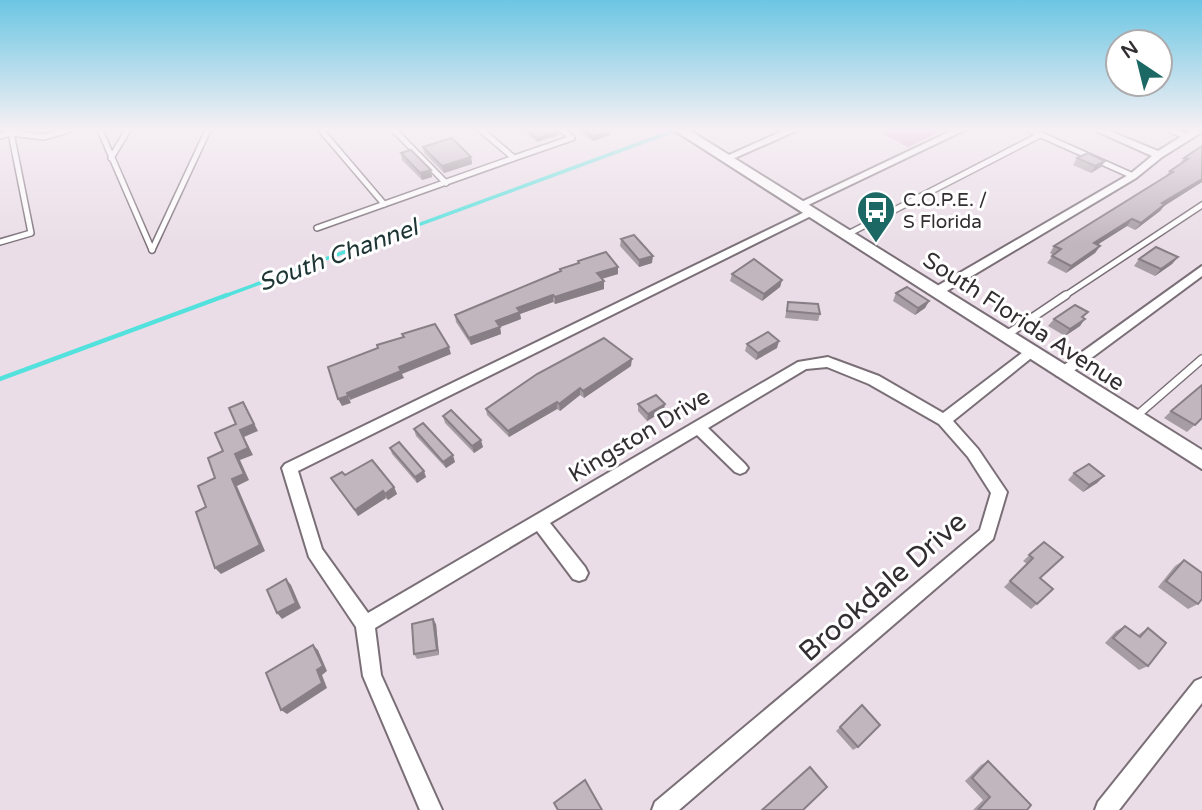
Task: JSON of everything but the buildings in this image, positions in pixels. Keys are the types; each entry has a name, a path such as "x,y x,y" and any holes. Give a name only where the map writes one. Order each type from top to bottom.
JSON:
{"main road":[{"name":"South Florida Avenue","path":"739,168 1202,461"}],"street":[{"path":"431,810 372,676 365,624 315,552 290,468 886,168"},
{"path":"936,292 1143,168"},
{"path":"1062,373 1202,270"},
{"path":"944,420 1030,352"},
{"name":"Kingston Drive","path":"365,624 803,365 828,362 874,380 944,420"},
{"name":"Brookdale Drive","path":"663,810 986,534 999,492 973,453 944,420"},
{"path":"697,426 740,468"},
{"path":"539,521 579,573"},
{"path":"1106,810 1202,688"}],"lane":[{"path":"0,242 31,233 19,168"},
{"path":"115,168 152,250 190,168"},
{"path":"353,168 384,204"},
{"path":"431,168 446,183"},
{"path":"317,228 487,168"},
{"path":"846,234 976,168"},
{"path":"1114,168 1133,176"},
{"path":"1005,336 1202,205"},
{"path":"1133,418 1202,359"}],"waterway":[{"name":"South Channel","path":"222,297 573,168"},
{"name":"South Channel","path":"0,379 227,295"}],"place":[{"name":"C.O.P.E. / S Florida","path":"876,244"}]}
